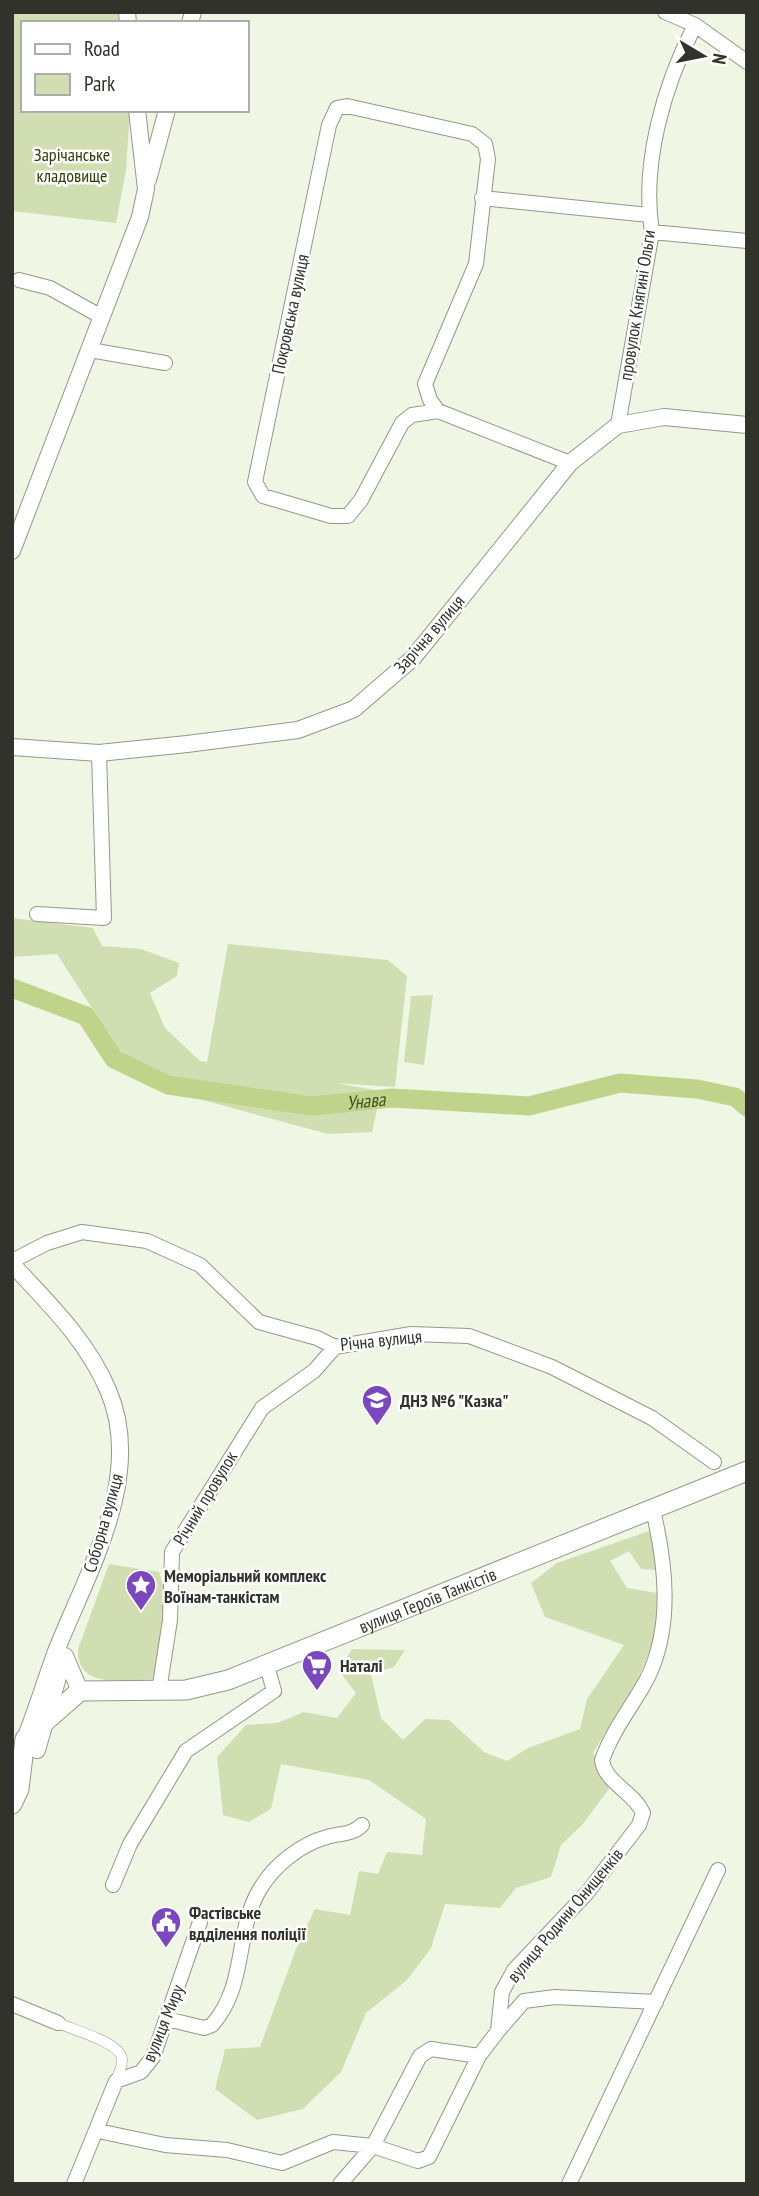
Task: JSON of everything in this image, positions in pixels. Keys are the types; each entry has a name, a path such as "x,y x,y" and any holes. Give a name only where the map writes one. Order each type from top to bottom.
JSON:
{"main road":[{"name":"вулиця Героїв Танкістів","path":"89,1692 159,1691 207,1685 267,1666 747,1471"},
{"path":"31,1745 49,1720 89,1692"},
{"name":"Соборна вулиця","path":"16,1796 31,1745"}],"street":[{"path":"665,12 695,25 747,62"},
{"name":"провулок Княгині Ольги","path":"618,425 652,232 649,215 652,155 675,64 695,25"},
{"name":"Покровська вулиця","path":"356,106 472,134 485,144 488,159 482,198 476,264 425,384 430,400 438,411 412,415 402,423 361,500 348,516 331,516 263,496 255,482 329,125 337,108 356,106"},
{"path":"137,112 146,189"},
{"path":"12,551 136,228 166,112"},
{"path":"482,198 649,215"},
{"path":"652,232 747,241"},
{"path":"19,280 50,288 102,317"},
{"path":"90,350 165,363"},
{"path":"438,411 570,463"},
{"name":"Зарічна вулиця","path":"12,747 99,753 298,730 354,709 413,658 570,463 618,425 664,417 747,425"},
{"path":"37,914 104,918 99,753"},
{"name":"Річна вулиця","path":"12,1263 47,1243 82,1232 147,1241 200,1265 259,1322 317,1338 335,1347 411,1334 469,1336 552,1367 652,1418 714,1462"},
{"name":"Соборна вулиця","path":"12,1263 75,1332 108,1389 117,1415 121,1456 111,1505 68,1623 31,1745"},
{"name":"Річний провулок","path":"159,1691 170,1620 172,1552 262,1408 314,1371 335,1347"},
{"name":"вулиця Родини Онищенків","path":"498,2031 502,1992 514,1970 587,1893 639,1825 643,1813 634,1798 607,1773 603,1760 623,1714 645,1682 659,1648 665,1607 664,1569 653,1510"},
{"path":"49,1720 65,1656 68,1623"},
{"path":"49,1720 40,1708 68,1623"},
{"path":"65,1656 89,1692"},
{"path":"113,1885 130,1844 186,1751 274,1691 267,1666"},
{"path":"167,2019 204,2028 212,2025 235,1989 249,1913 260,1889 292,1855 312,1842 355,1832 362,1825"},
{"path":"569,2184 718,1870"},
{"name":"вулиця Миру","path":"116,2081 131,2078 147,2066 167,2019 200,1922"},
{"path":"98,2132 165,2145 227,2150 282,2163 332,2142 373,2146 418,2161 429,2157 479,2056 524,2001 555,1997 656,2002"},
{"path":"12,2004 111,2044 120,2052 123,2062 98,2132 74,2184"},
{"path":"340,2184 373,2146 421,2056 431,2049 479,2056"}],"green space":[{"name":"Зарічанське кладовище","path":"12,12 118,12 119,21 21,21 21,112 130,112 126,170 116,223 12,211"},
{"path":"12,918 93,928 102,946 141,949 179,963 177,976 150,993 165,1028 200,1061 207,1062 228,944 388,960 407,976 395,1087 335,1083 381,1091 372,1132 328,1134 184,1095 119,1050 57,954 12,957"},
{"path":"433,995 424,1065 404,1062 411,996"},
{"path":"652,1530 658,1570 641,1569 629,1551 610,1561 627,1588 657,1593 655,1637 638,1679 593,1753 609,1789 582,1825 561,1845 551,1877 516,1888 500,1908 445,1904 431,1948 407,1980 366,2013 341,2072 303,2109 257,2120 215,2089 225,2049 260,2047 296,1949 315,1909 350,1915 359,1871 378,1874 387,1852 422,1855 426,1819 369,1780 281,1764 271,1809 249,1822 223,1815 217,1757 246,1725 277,1723 304,1712 337,1718 356,1693 339,1671 352,1649 405,1650 394,1667 371,1674 381,1718 403,1740 425,1719 449,1720 484,1752 507,1761 528,1748 580,1729 587,1699 624,1645 545,1617 531,1583 557,1563"},
{"path":"109,1564 159,1572 167,1598 156,1679 105,1680 85,1672 80,1662 78,1649"}],"waterway":[{"name":"Унава","path":"12,988 86,1016 114,1059 168,1085 312,1106 392,1098 529,1106 620,1083 697,1089 735,1097 747,1107"}],"place":[{"name":"ДНЗ №6 \"Казка\"","path":"377,1427"},
{"name":"Меморіальний комплекс Воїнам-танкістам","path":"141,1612"},
{"name":"Наталі","path":"317,1692"},
{"name":"Фастівське вдділення поліції","path":"166,1949"}]}
